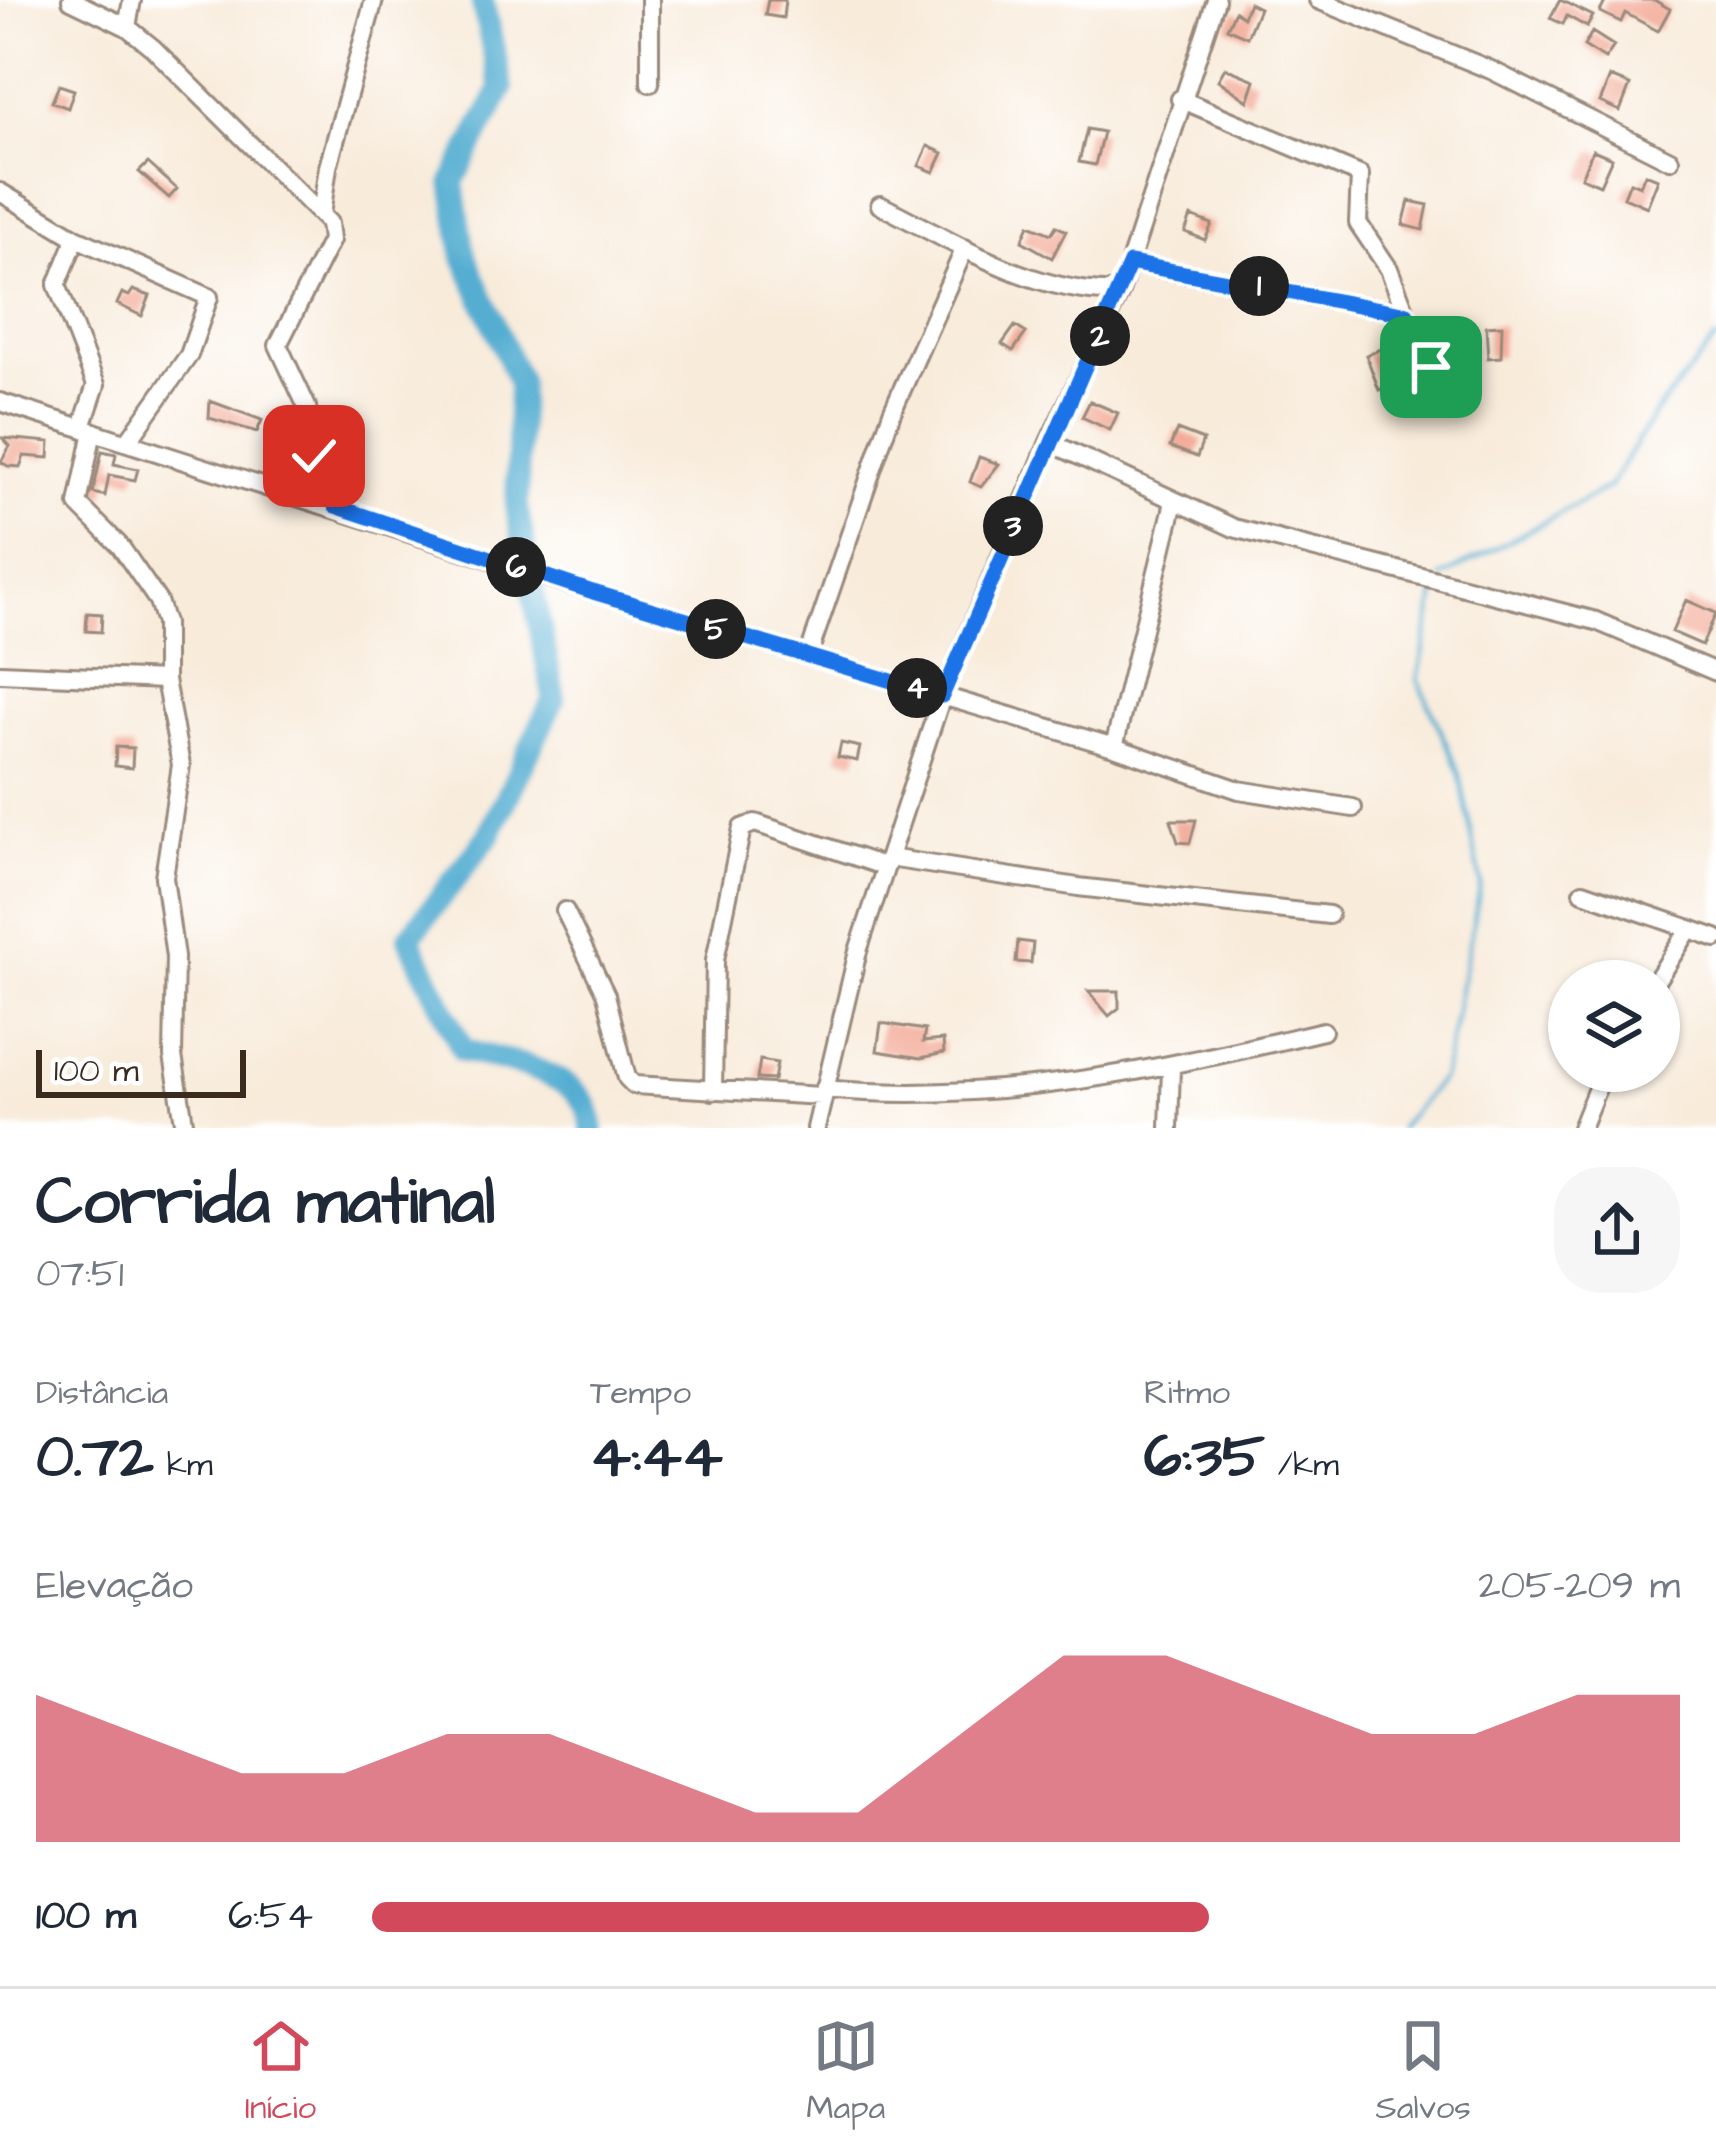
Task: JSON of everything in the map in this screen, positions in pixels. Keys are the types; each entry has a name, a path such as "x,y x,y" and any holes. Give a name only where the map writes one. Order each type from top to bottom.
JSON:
{"street":[{"path":"71,0 127,28 321,215 331,240 278,345 308,407 314,456 335,506"},
{"path":"127,28 132,0"},
{"path":"321,215 328,166 374,0"},
{"path":"650,0 650,83"},
{"path":"816,1128 887,862 942,696 1048,442 1120,292 1216,0"},
{"path":"1318,0 1491,70 1670,160"},
{"path":"1180,99 1356,172 1361,180 1355,215 1389,269 1423,356 1456,388"},
{"path":"0,192 76,238 209,296 190,355 128,441"},
{"path":"880,206 1068,291 1120,292"},
{"path":"76,238 57,285 96,385 78,504 120,546 158,601 165,623 165,680 180,746 164,877 175,957 172,1056 188,1123"},
{"path":"808,656 892,412 965,248"},
{"path":"1130,263 1407,314"},
{"path":"0,402 808,656 1114,746 1239,790 1353,808"},
{"path":"1048,442 1174,502 1285,545 1596,621 1716,672"},
{"path":"1114,746 1174,502"},
{"path":"0,673 165,680"},
{"path":"713,1090 716,960 742,828 755,823 887,862 1329,915"},
{"path":"1583,892 1716,938"},
{"path":"566,911 606,995 627,1078 645,1087 823,1092 1002,1089 1171,1068 1323,1031"},
{"path":"1669,960 1688,931"},
{"path":"1169,1128 1171,1068"},
{"path":"1581,1128 1596,1092"}],"building":[{"path":"768,0 785,0 783,18 765,15"},
{"path":"1560,0 1593,16 1587,27 1567,16 1563,24 1550,18"},
{"path":"1606,0 1654,0 1670,9 1658,31 1625,13 1621,22 1600,12"},
{"path":"1249,3 1259,8 1247,37 1227,28 1235,11 1243,17"},
{"path":"1592,32 1614,46 1605,59 1584,46"},
{"path":"1225,68 1255,80 1248,101 1218,80"},
{"path":"1610,77 1630,85 1620,111 1600,102"},
{"path":"59,85 74,90 68,108 52,102"},
{"path":"1087,129 1103,132 1095,165 1079,162"},
{"path":"928,146 943,153 934,172 919,166"},
{"path":"1593,150 1612,158 1600,185 1581,177"},
{"path":"148,163 177,189 169,198 139,172"},
{"path":"1645,174 1658,179 1647,207 1624,197 1630,182 1640,186"},
{"path":"1409,201 1428,205 1423,230 1403,225"},
{"path":"1191,216 1212,224 1205,240 1185,232"},
{"path":"1029,225 1051,234 1056,226 1066,231 1052,258 1022,241"},
{"path":"133,290 150,296 142,316 117,304 122,293 129,296"},
{"path":"1502,325 1501,357 1488,358 1486,326"},
{"path":"1015,326 1026,333 1013,351 1002,344"},
{"path":"1389,346 1391,351 1399,348 1410,379 1379,390 1366,355"},
{"path":"210,401 262,420 257,432 209,418"},
{"path":"1090,401 1118,413 1110,430 1082,417"},
{"path":"1177,430 1203,440 1197,457 1170,447"},
{"path":"3,438 50,442 49,458 24,456 20,467 8,466 1,462 10,446"},
{"path":"102,451 116,454 114,464 138,469 135,480 109,475 105,496 93,493"},
{"path":"979,457 999,464 981,487 970,482"},
{"path":"1686,600 1716,613 1702,645 1672,632"},
{"path":"87,613 102,614 101,632 86,631"},
{"path":"841,743 860,747 857,761 838,757"},
{"path":"116,747 133,748 132,768 115,766"},
{"path":"1171,820 1196,820 1190,843 1178,842"},
{"path":"1018,941 1033,943 1031,963 1016,962"},
{"path":"1088,991 1119,991 1119,1008 1109,1016"},
{"path":"881,1023 925,1030 923,1042 943,1040 944,1053 921,1058 877,1051"},
{"path":"760,1060 777,1063 774,1080 757,1079"}],"waterway":[{"path":"482,0 502,88 453,182 464,255 519,382 517,510 554,698 489,835 409,938 463,1050 522,1065 562,1082 588,1109 592,1128"},
{"path":"1442,577 1609,487 1655,413 1716,339"},
{"path":"1399,1128 1443,1077 1481,883 1460,775 1418,679 1437,586"}],"route":[{"path":"314,456 335,506 593,592 942,696 1048,442 1130,263 1407,314 1431,367"}]}
